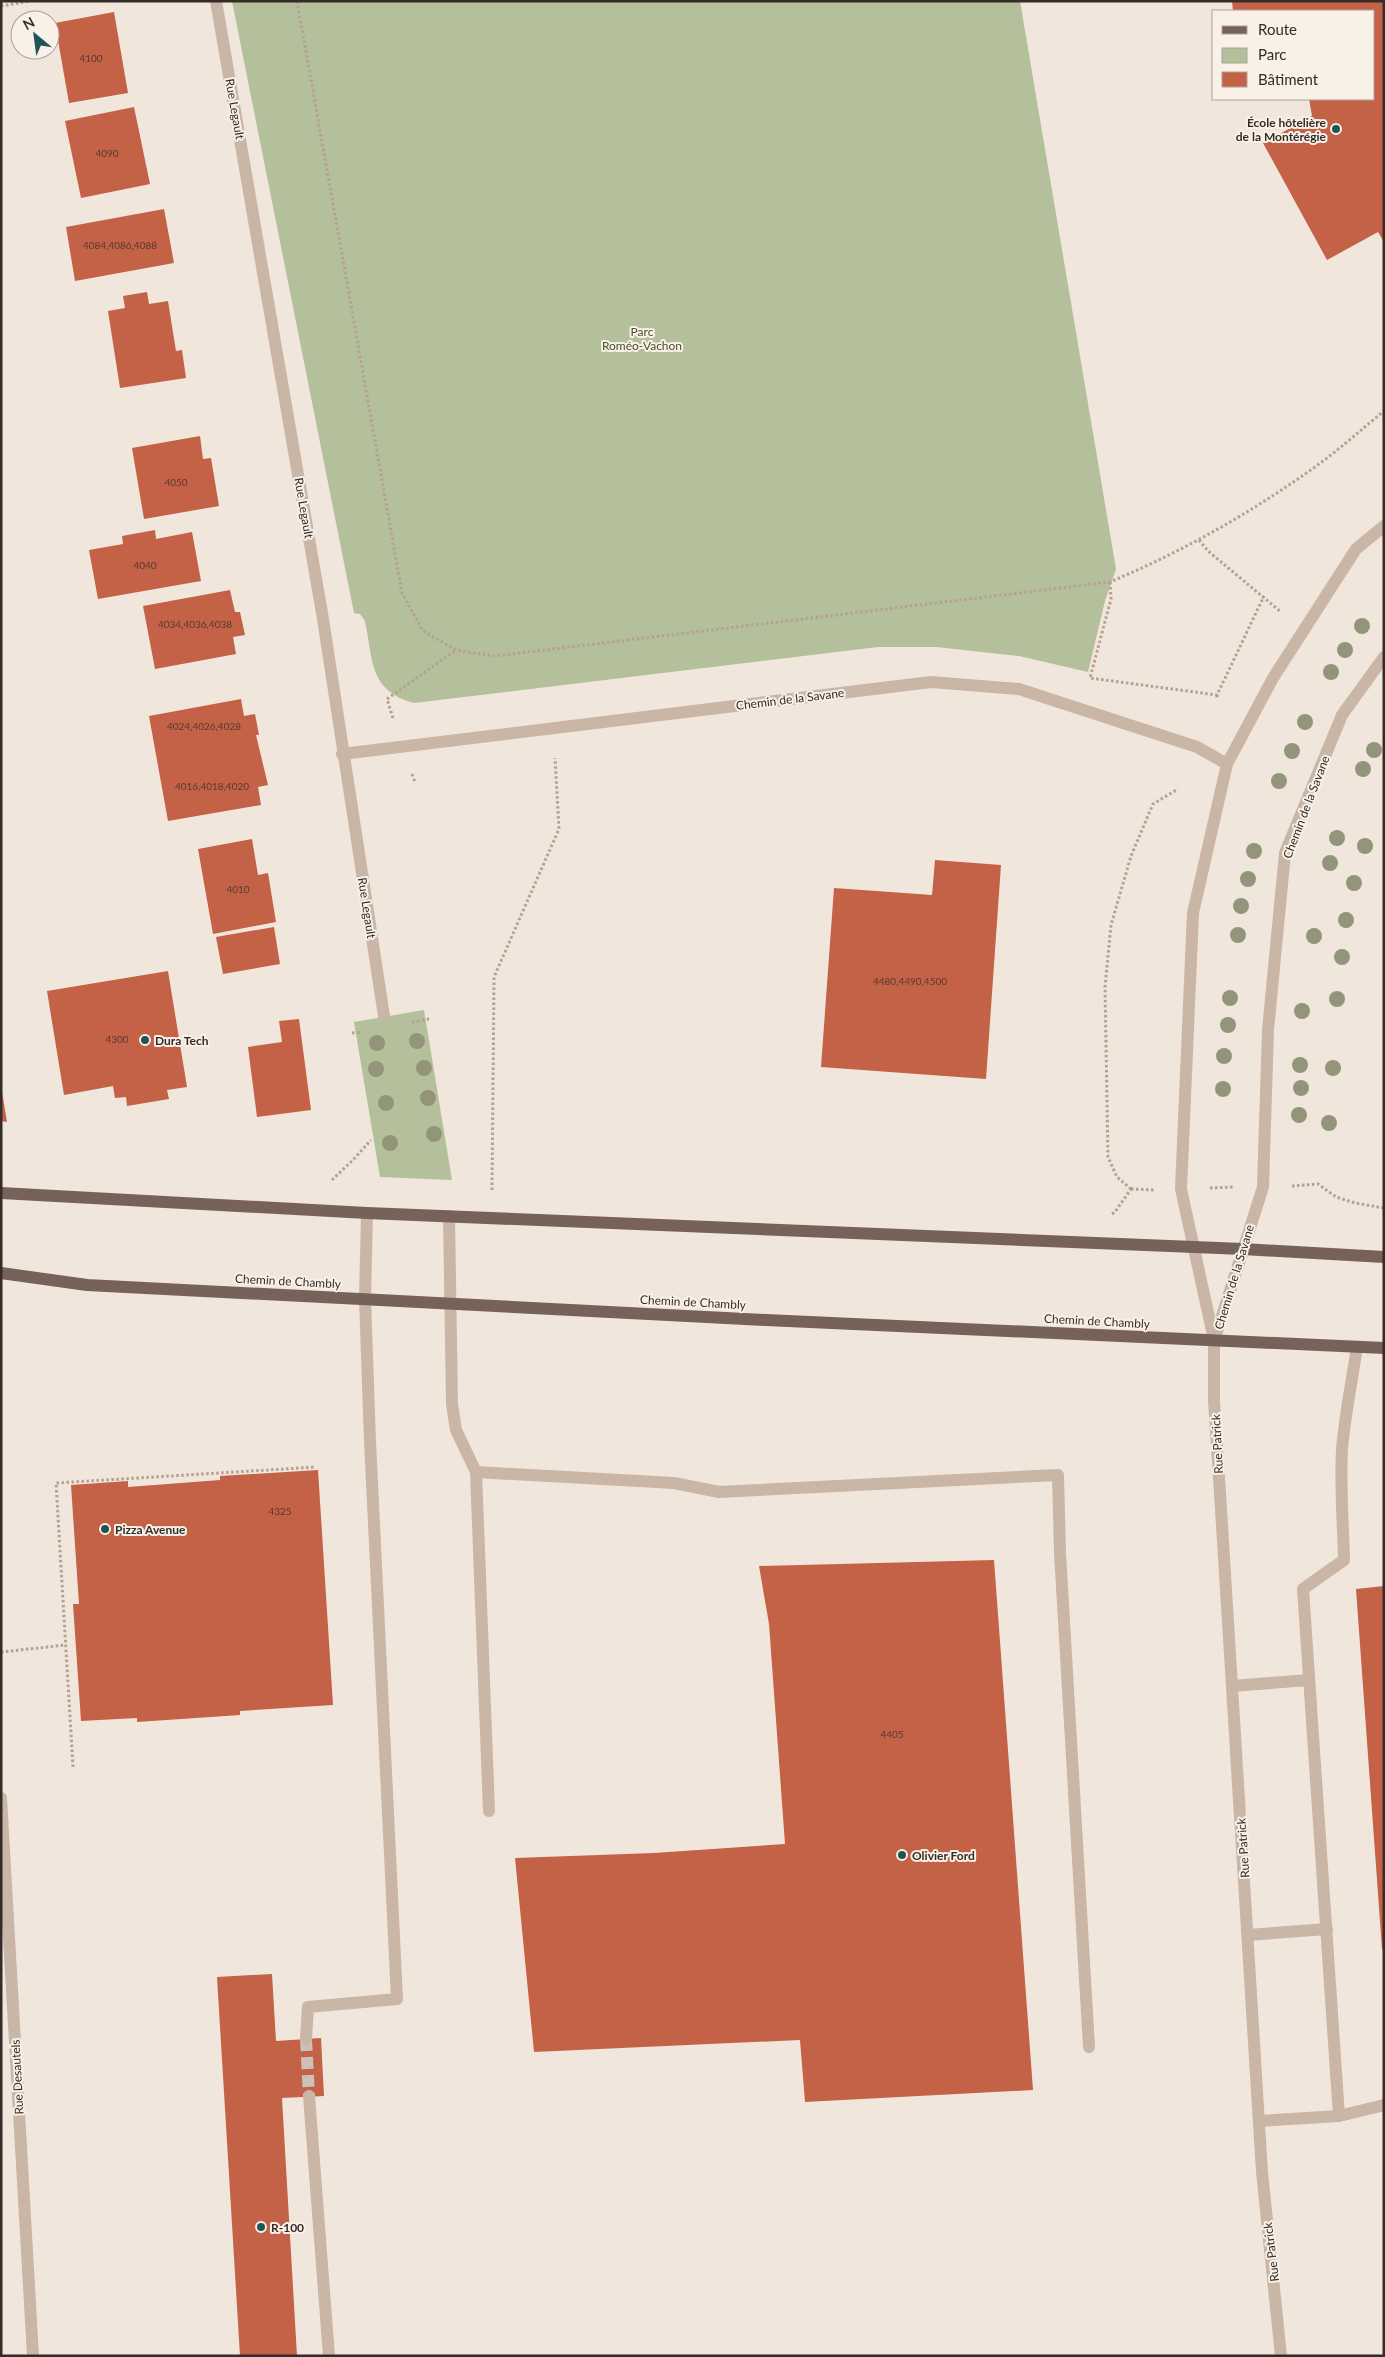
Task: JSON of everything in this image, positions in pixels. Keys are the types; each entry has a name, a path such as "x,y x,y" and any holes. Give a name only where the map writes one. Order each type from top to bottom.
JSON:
{"main road":[{"path":"1,1193 367,1213 1243,1249 1384,1257"},
{"name":"Chemin de Chambly","path":"1,1273 87,1285 766,1320 1384,1348"}],"street":[{"name":"Rue Legault","path":"216,1 323,619 342,754 384,1016"},
{"name":"Chemin de la Savane","path":"1214,1340 1181,1189 1193,913 1227,764 1273,678 1356,549 1384,526"},
{"name":"Chemin de la Savane","path":"1214,1340 1263,1187 1268,1030 1285,853 1342,715 1384,657"},
{"name":"Chemin de la Savane","path":"342,754 930,682 1019,689 1197,747 1227,764"},
{"path":"306,2039 308,2007 397,1999 371,1461 365,1299 367,1213"},
{"path":"449,1216 452,1404 456,1430 476,1472 489,1811"},
{"name":"Rue Patrick","path":"1214,1340 1214,1401 1262,2172 1281,2356"},
{"path":"1339,2116 1303,1589 1344,1560 1342,1451 1346,1403 1353,1379 1356,1346"},
{"path":"476,1472 674,1483 719,1492 1058,1476 1060,1563 1089,2047"},
{"path":"1232,1686 1309,1680"},
{"name":"Rue Desautels","path":"1,1798 33,2356"},
{"path":"1248,1934 1327,1929"},
{"path":"309,2096 328,2356"},
{"path":"1259,2121 1339,2116 1384,2105"}],"path":[{"path":"1,6 30,1"},
{"path":"297,1 402,594 423,631 456,650 495,656 1110,582 1157,562 1199,540 1319,463 1384,411"},
{"path":"1199,540 1208,551 1282,612"},
{"path":"1110,582 1111,599 1090,678 1217,695"},
{"path":"1217,700 1217,695 1264,596"},
{"path":"387,699 456,650"},
{"path":"490,1218 492,1188 494,977 559,829 555,760"},
{"path":"1178,789 1153,804 1131,856 1111,925 1105,987 1108,1157 1117,1177 1131,1189 1263,1187 1318,1184 1336,1197 1355,1203 1384,1208"},
{"path":"332,1180 354,1160 371,1140"},
{"path":"73,1767 56,1483 316,1467"},
{"path":"1,1652 66,1646"}],"green space":[{"name":"Parc Roméo-Vachon","path":"232,1 1020,1 1116,569 1105,601 1088,672 1019,656 936,647 878,647 414,703 399,698 388,691 381,682 372,661 365,621 360,614 354,613"},
{"path":"424,1010 452,1180 380,1177 354,1022"}],"building":[{"name":"École hôtelière de la Montérégie","path":"1232,1 1384,1 1384,242 1378,232 1327,260 1263,143 1312,116 1309,100 1375,100 1375,10 1233,10"},
{"path":"114,12 128,93 69,103 60,52 60,22"},
{"path":"134,107 150,184 81,198 65,121"},
{"path":"164,209 174,263 75,281 66,227"},
{"path":"147,292 149,304 168,301 176,351 182,350 186,378 120,388 108,311 125,308 123,296"},
{"path":"200,436 203,459 211,458 219,506 144,519 132,448"},
{"path":"155,530 156,539 192,532 201,581 98,599 89,550 123,544 122,536"},
{"path":"230,590 235,612 240,612 245,635 233,637 236,654 155,669 143,606"},
{"path":"241,699 244,716 255,714 259,735 256,735 268,785 258,787 261,805 168,821 149,716"},
{"path":"252,839 258,875 268,873 276,922 213,934 198,849"},
{"path":"935,860 1001,865 986,1079 821,1067 834,888 932,895"},
{"path":"274,927 280,964 223,974 216,937"},
{"path":"168,971 187,1087 167,1090 169,1099 127,1106 126,1097 115,1098 113,1086 64,1095 47,991"},
{"path":"299,1019 311,1110 257,1117 248,1047 282,1042 279,1021"},
{"path":"2,1092 7,1122 1,1121"},
{"path":"318,1470 333,1705 240,1711 240,1715 137,1722 137,1718 81,1721 73,1604 79,1604 71,1485 128,1481 128,1487 220,1480 220,1476"},
{"path":"994,1560 1033,2090 805,2102 800,2040 534,2052 515,1858 654,1853 785,1844 769,1624 759,1566"},
{"path":"1384,1586 1384,1949 1382,1949 1356,1589"},
{"name":"R-100","path":"272,1974 276,2041 321,2038 324,2096 282,2098 297,2356 240,2356 217,1977"}],"tunnel":[{"path":"306,2039 309,2096"}],"place":[{"name":"École hôtelière de la Montérégie","path":"1336,129"},
{"name":"Dura Tech","path":"145,1040"},
{"name":"Pizza Avenue","path":"105,1529"},
{"name":"Olivier Ford","path":"902,1855"},
{"name":"R-100","path":"261,2227"}]}
